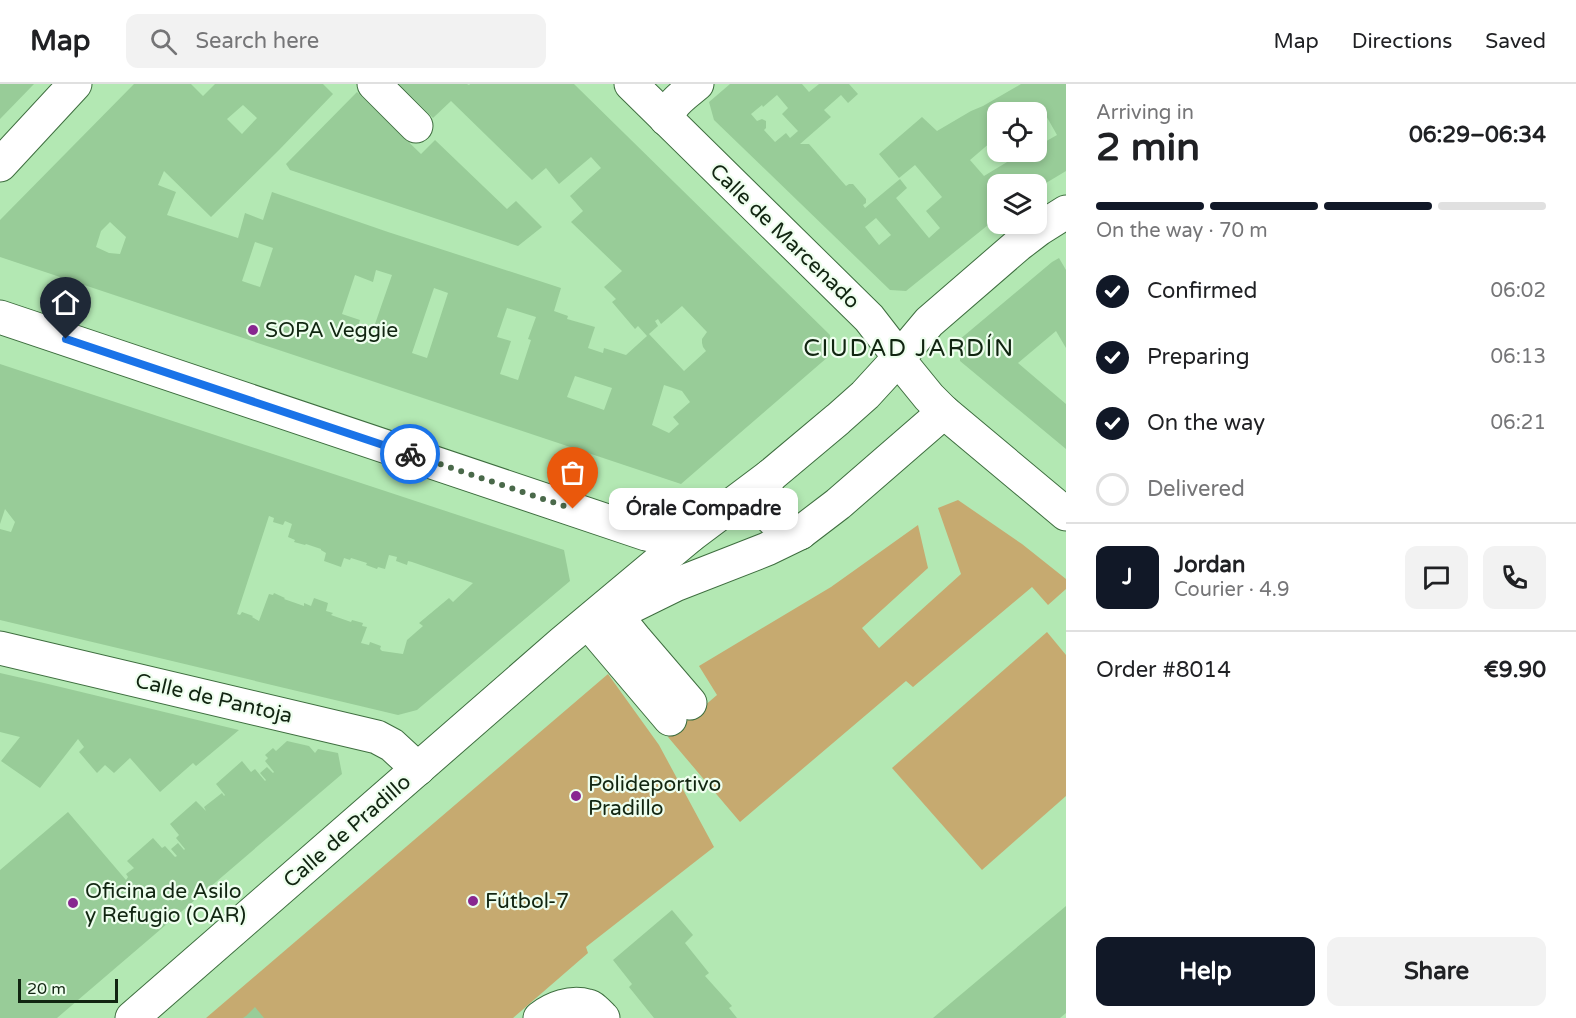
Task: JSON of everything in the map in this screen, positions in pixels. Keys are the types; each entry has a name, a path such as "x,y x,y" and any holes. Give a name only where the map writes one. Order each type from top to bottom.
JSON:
{"street":[{"path":"2,159 75,84"},
{"path":"374,84 416,126"},
{"name":"Calle de Marcenado","path":"631,84 869,318 898,359 944,412 1066,514"},
{"path":"666,119 675,103 697,84"},
{"name":"Calle de Pradillo","path":"132,1018 562,643 690,536 770,476 865,395 928,322 1018,245 1040,229 1063,220"},
{"path":"0,317 646,534 659,537 690,536"},
{"name":"Calle de Pradillo","path":"562,643 675,585 767,549 800,533 838,504 944,412"},
{"path":"770,476 762,493 767,512 780,526 800,533"},
{"path":"603,621 680,711"},
{"name":"Calle de Pantoja","path":"0,648 377,737 392,745 418,769"},
{"path":"540,1018 557,1008 571,1004 589,1006 603,1018"}],"shaded area":[{"path":"958,500 1022,544 1066,579 1066,589 1048,605 1032,587 913,687 906,681 740,822 668,737 717,695 699,666 831,587 918,525 928,568 862,628 879,648 961,574 938,508"},
{"path":"1047,632 1066,655 1066,796 982,870 892,768"},
{"name":"Polideportivo Pradillo","path":"608,674 659,745 714,847 586,947 588,953 513,1018 206,1018"}],"building":[{"path":"0,84 34,84 0,119"},
{"path":"134,84 191,84 203,96 215,84 323,84 333,94 211,217 164,171 158,185 176,192 167,215 238,238 245,213 263,220 272,192 561,288 554,311 568,316 567,319 595,327 588,348 603,353 604,348 626,355 647,336 638,326 635,329 612,302 616,299 604,287 622,271 571,222 583,211 570,196 601,168 591,157 559,184 546,168 532,180 451,101 433,118 399,84 574,84 830,335 829,356 681,484 0,257 0,220","holes":["243,105 257,118 242,134 227,119","110,222 126,237 120,254 109,253 96,247 101,231","255,242 273,248 260,287 242,281","376,270 392,275 375,324 380,326 375,340 356,333 360,320 342,314 355,275 373,282","434,288 448,293 427,358 412,353","682,306 707,332 702,339 706,351 684,371 649,334 658,326 655,321 658,319 661,324","507,308 536,317 518,380 500,374 511,341 497,337","575,376 612,388 604,410 567,397","664,385 682,391 690,402 673,417 679,424 669,433 652,425"]},
{"path":"730,84 802,84 809,92 819,84 849,84 858,94 848,103 841,95 824,110 831,117 800,144 809,144 846,186 853,184 866,199 863,205 865,208 900,179 907,188 896,198 929,238 940,228 926,211 942,197 915,165 899,178 879,154 922,117 937,131 987,104 987,145 970,160 984,176 987,174 987,226 906,291 890,290 714,120 709,102","holes":["777,95 788,108 782,114 798,131 790,138 786,133 775,142 764,130 766,121 762,119 757,121 751,114","876,218 891,235 879,245 865,227"]},
{"path":"1021,84 1066,84 1066,171 1047,182 1047,174 987,174 1007,162 1047,162 1047,141 1057,135 1047,117 1047,102 990,102"},
{"path":"357,92 421,154 435,140 507,209 516,201 542,227 518,246 290,170 286,164"},
{"path":"1059,258 1066,270 1066,348 1056,331 1018,363 1066,404 1066,449 960,361 959,340"},
{"path":"0,364 564,550 570,581 417,710 398,715 0,620 0,529 11,532 15,522 5,509 0,524","holes":["269,516 274,518 273,522 283,525 285,521 292,524 288,537 295,540 294,542 321,549 326,553 324,561 341,567 344,558 350,560 351,558 377,569 378,567 385,569 389,555 397,557 396,561 407,565 408,561 412,562 473,583 453,602 449,598 419,623 423,626 407,640 403,654 382,651 381,646 370,642 369,645 361,643 367,627 362,626 363,623 352,620 351,622 331,615 333,613 326,611 328,603 314,598 311,606 304,603 304,606 274,593 269,594 259,621 242,612 240,615 237,614"]},
{"path":"0,673 239,730 196,766 193,763 160,792 130,758 114,773 105,765 97,773 79,752 84,747 78,739 40,788 1,761 20,737 0,732"},
{"path":"287,741 309,746 315,753 318,749 338,753 342,774 57,1018 0,1018 0,870 68,812 126,880 128,877 126,874 134,868 127,861 153,838 175,857 177,856 171,849 178,843 185,849 176,838 179,835 170,824 196,801 206,811 204,807 222,793 224,796 225,795 216,784 242,761 251,772 255,769 265,781 260,773 267,767 274,772 265,761 268,758 265,755 273,748 276,751"},
{"path":"1066,906 1066,1013 1060,1018 933,1018"},
{"path":"672,910 693,935 685,943 709,973 705,976 732,1006 729,1008 737,1018 654,1018 629,987 632,984 613,960"},
{"path":"255,1007 264,1018 243,1018 246,1016"}],"way so far":[{"path":"410,454 573,509"}],"place":[{"name":"SOPA Veggie","path":"253,330"},
{"name":"Órale Compadre","path":"573,509"},
{"name":"Polideportivo Pradillo","path":"576,796"},
{"name":"Fútbol-7","path":"473,901"},
{"name":"Oficina de Asilo y Refugio (OAR)","path":"73,903"}],"district":[{"name":"CIUDAD JARDÍN","path":"909,348"}],"route":[{"path":"66,339 410,454"}]}
